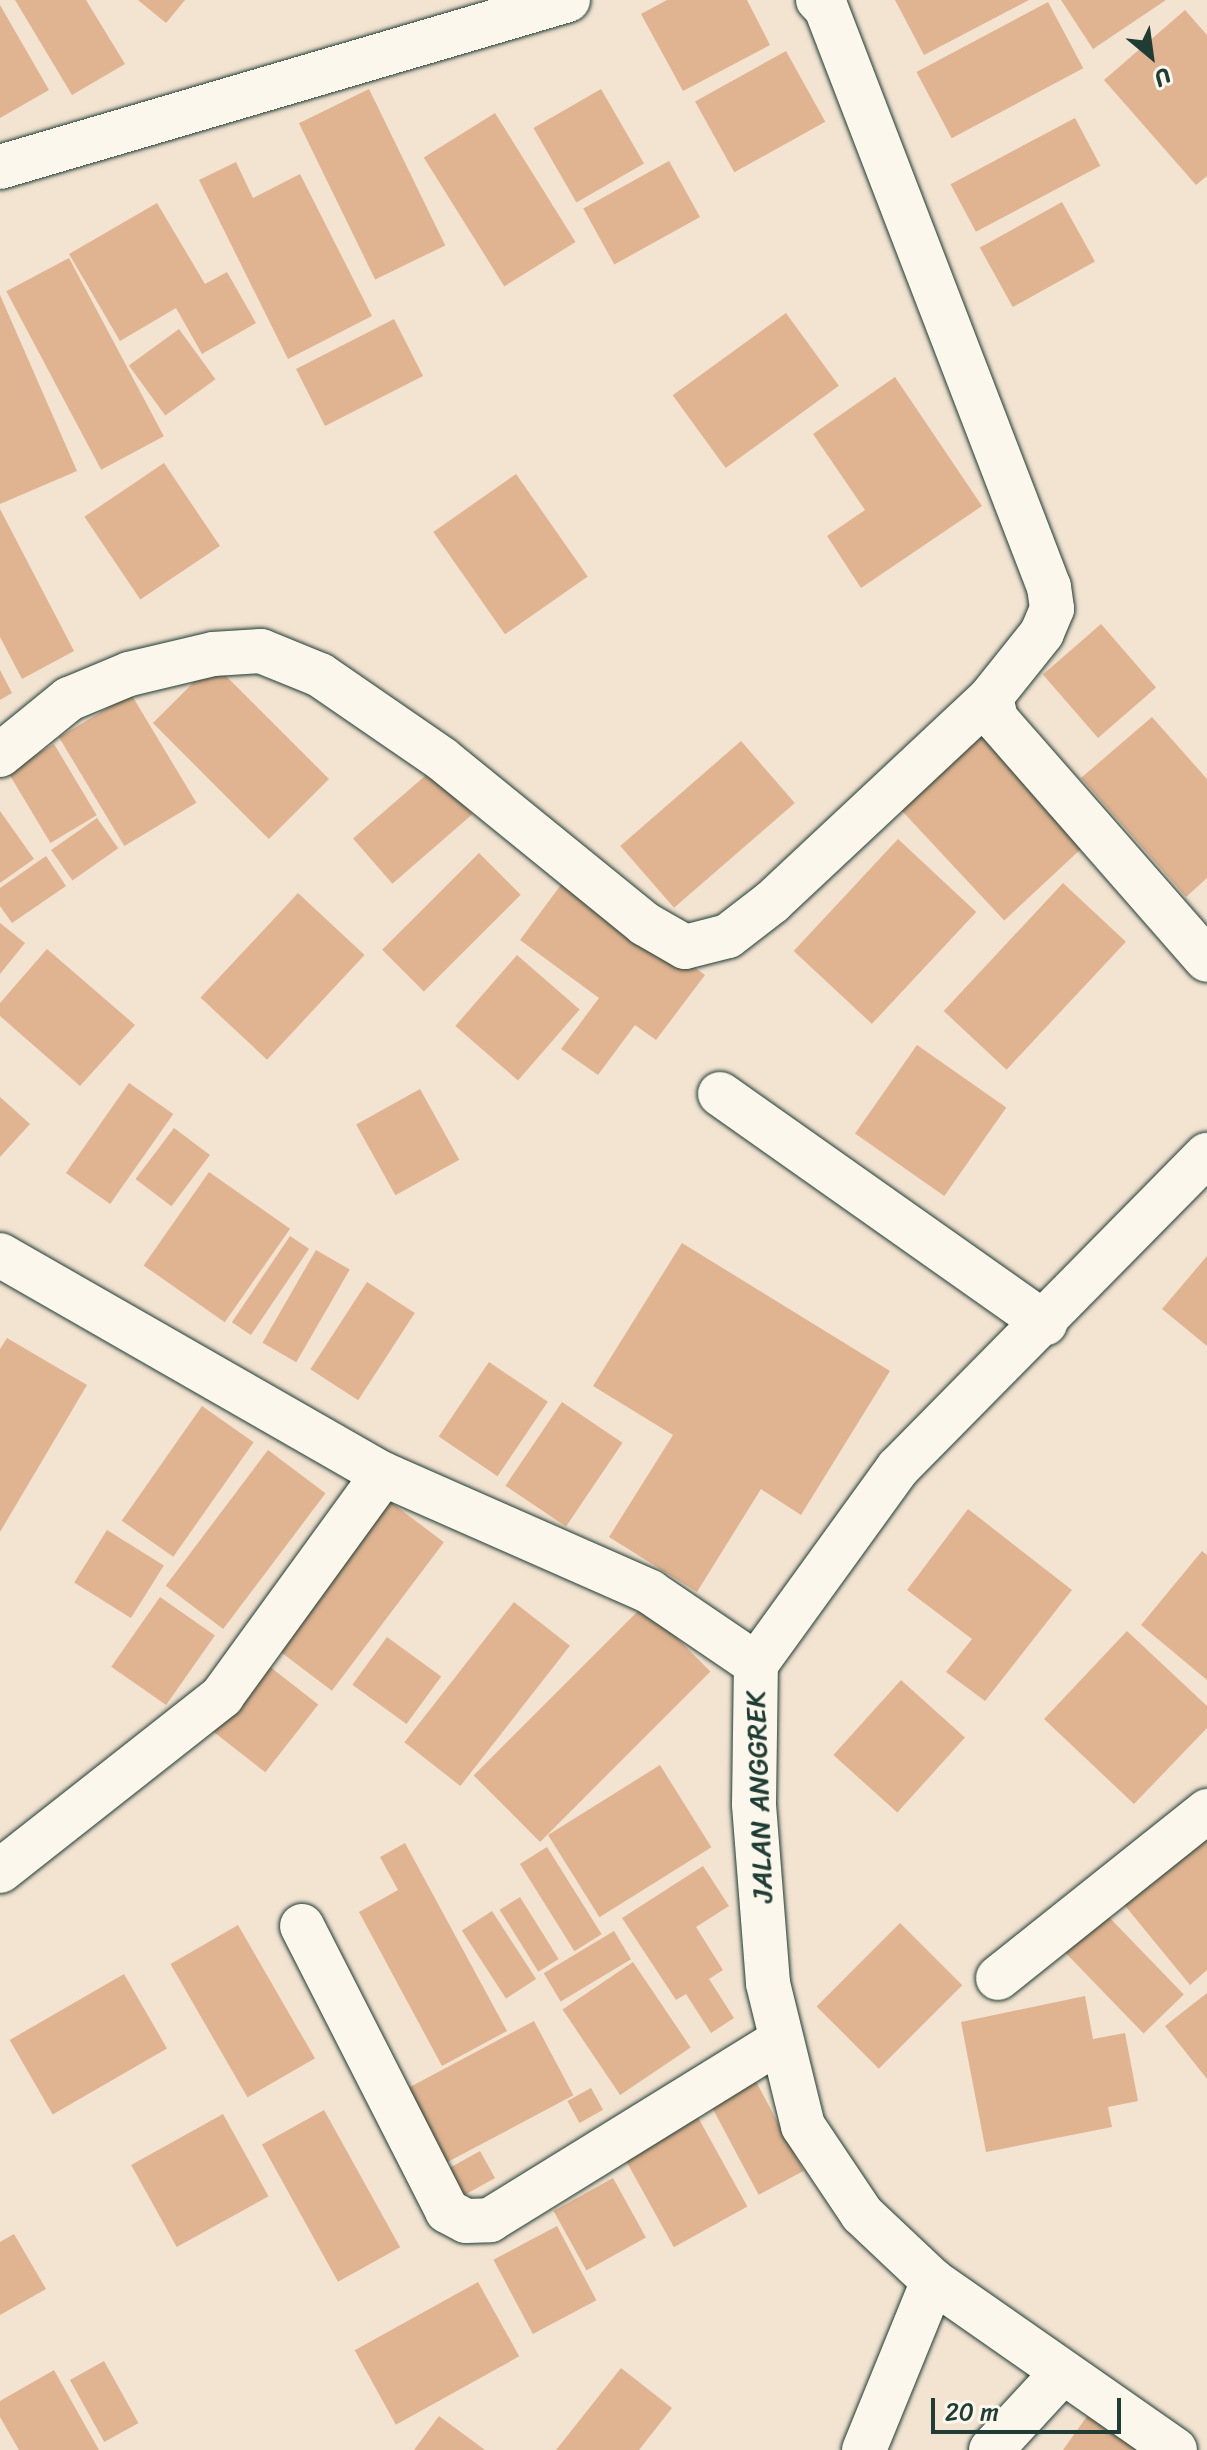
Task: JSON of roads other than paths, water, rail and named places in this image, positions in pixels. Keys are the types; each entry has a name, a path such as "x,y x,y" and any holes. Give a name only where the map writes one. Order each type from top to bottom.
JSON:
{"street":[{"path":"0,167 568,0"},
{"path":"0,755 69,699 129,674 213,654 261,651 332,683 442,759 645,924 685,947 728,936 772,902 991,697 1042,633 1052,609 1049,587 826,8 818,0"},
{"path":"991,697 996,719 1207,960"},
{"path":"720,1094 1045,1323"},
{"name":"JALAN ANGGREK","path":"1175,2450 933,2281 862,2214 803,2126 768,1983 754,1804 756,1664 898,1468 1045,1323 1207,1155"},
{"path":"0,1255 383,1474 650,1592 756,1664"},
{"path":"0,1871 222,1696 383,1474"},
{"path":"998,1978 1207,1811"},
{"path":"302,1926 447,2211 466,2221 490,2220 781,2040"},
{"path":"864,2450 933,2281"},
{"path":"991,2450 1063,2372"}]}
